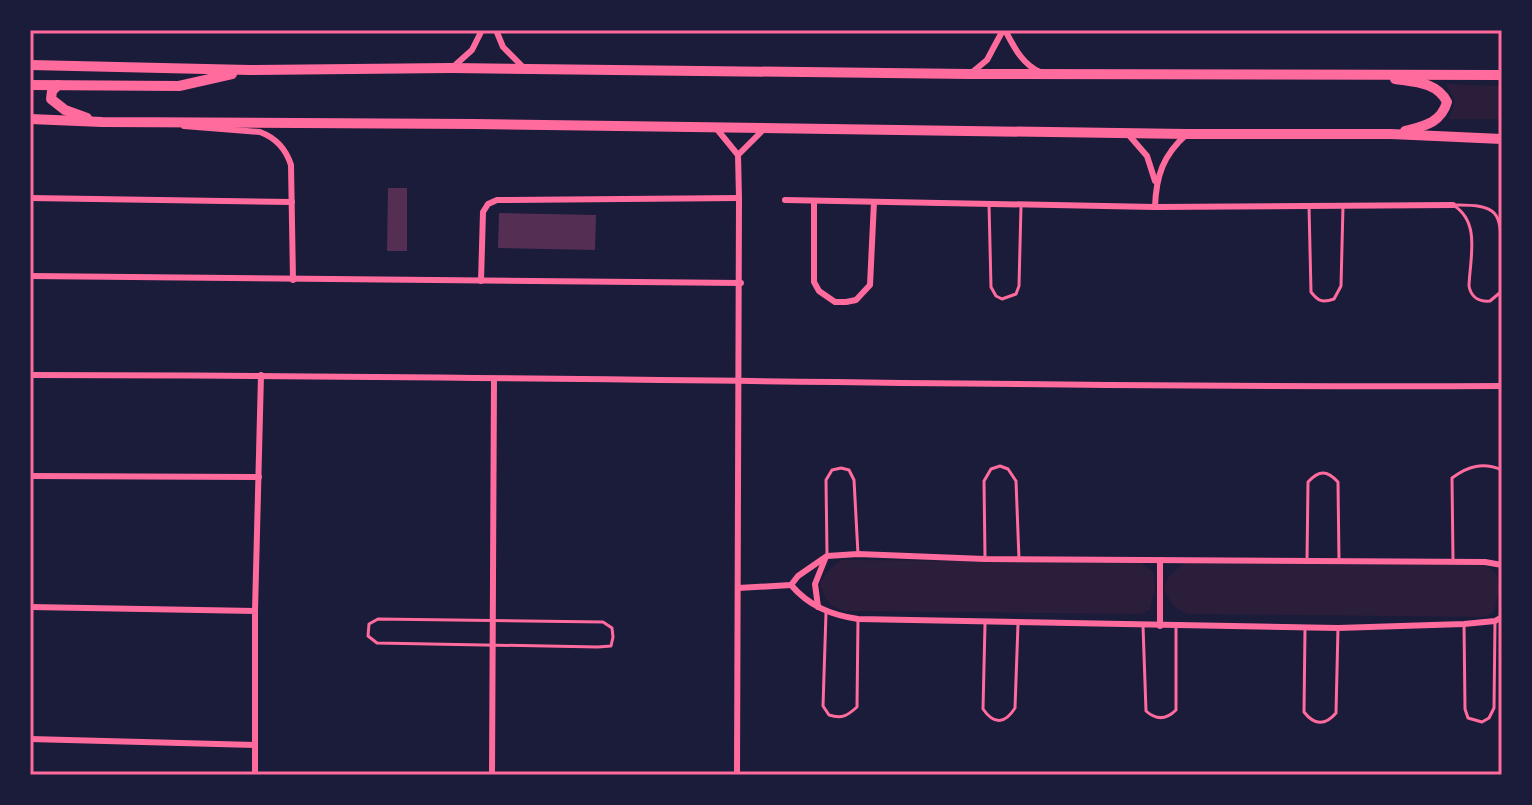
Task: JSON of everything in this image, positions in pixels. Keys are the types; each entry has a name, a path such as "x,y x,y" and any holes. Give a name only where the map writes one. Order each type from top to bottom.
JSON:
{"main road":[{"path":"30,65 250,70 451,68 1047,75 1502,75"},
{"path":"30,85 179,86 250,70"},
{"path":"1363,73 1434,87 1443,93 1447,102 1444,114 1434,122 1391,134"},
{"path":"58,85 52,91 51,99 56,105 102,122"},
{"path":"30,119 169,123 1391,134 1502,139"}],"street":[{"path":"451,68 472,50 482,30"},
{"path":"496,30 503,47 525,69"},
{"path":"969,74 987,60 1004,30"},
{"path":"1004,30 1019,56 1032,68 1047,75"},
{"path":"169,123 195,128 260,132 271,136 289,159 293,280"},
{"path":"716,128 738,155 741,283 737,775"},
{"path":"738,155 764,129"},
{"path":"1127,133 1147,156 1156,183"},
{"path":"1155,207 1156,183 1165,158 1187,134"},
{"path":"30,198 292,202"},
{"path":"481,281 483,212 488,204 497,200 739,198"},
{"path":"785,200 1155,207 1453,205"},
{"path":"814,201 814,282 826,298 846,302 856,300 870,285 874,202"},
{"path":"30,276 741,283"},
{"path":"30,375 1502,386"},
{"path":"255,775 255,611 261,375"},
{"path":"492,775 494,379"},
{"path":"30,476 259,477"},
{"path":"791,585 798,576 827,556 858,554 985,559 1453,562 1502,565"},
{"path":"818,607 816,577 827,556"},
{"path":"1160,560 1160,626"},
{"path":"738,588 791,585 826,612 858,619 985,624 1305,628 1464,624 1498,619"},
{"path":"30,607 255,611"},
{"path":"30,739 255,745"}],"lane":[{"path":"989,204 991,287 1002,299 1016,294 1019,286 1021,204"},
{"path":"1453,205 1478,204 1492,210 1500,223 1502,259"},
{"path":"1453,205 1466,214 1471,225 1469,286 1472,294 1480,300 1490,301 1502,291"},
{"path":"1309,206 1311,292 1317,300 1325,302 1334,299 1341,286 1343,206"},
{"path":"985,559 984,481 991,469 1000,466 1008,469 1016,481 1019,559"},
{"path":"1453,562 1452,478 1466,468 1486,466 1502,470"},
{"path":"827,556 826,480 832,470 841,468 849,470 854,480 858,554"},
{"path":"1307,561 1308,482 1315,474 1323,472 1338,482 1339,561"},
{"path":"826,612 823,706 829,715 839,718 857,707 858,619"},
{"path":"378,619 603,622 612,628 611,646 493,646 377,643 368,636 367,630 369,624 378,619"},
{"path":"1464,624 1465,709 1468,718 1482,722 1489,718 1494,708 1498,619"},
{"path":"985,624 983,709 989,718 1001,721 1009,718 1015,708 1018,624"},
{"path":"1143,626 1146,711 1160,719 1176,710 1176,626"},
{"path":"1305,628 1304,712 1310,720 1322,723 1329,721 1336,713 1338,628"}],"shaded area":[{"path":"1446,84 1502,86 1502,119 1449,119 1455,101"},
{"path":"841,560 1140,562 1153,572 1155,589 1150,610 1140,614 844,611 829,602 820,585 825,574"},
{"path":"1185,562 1484,564 1497,574 1499,591 1494,612 1484,617 1188,614 1173,604 1164,588 1169,576"}],"building":[{"path":"388,188 407,188 407,251 387,251"},
{"path":"499,213 596,215 595,250 498,248"}]}
